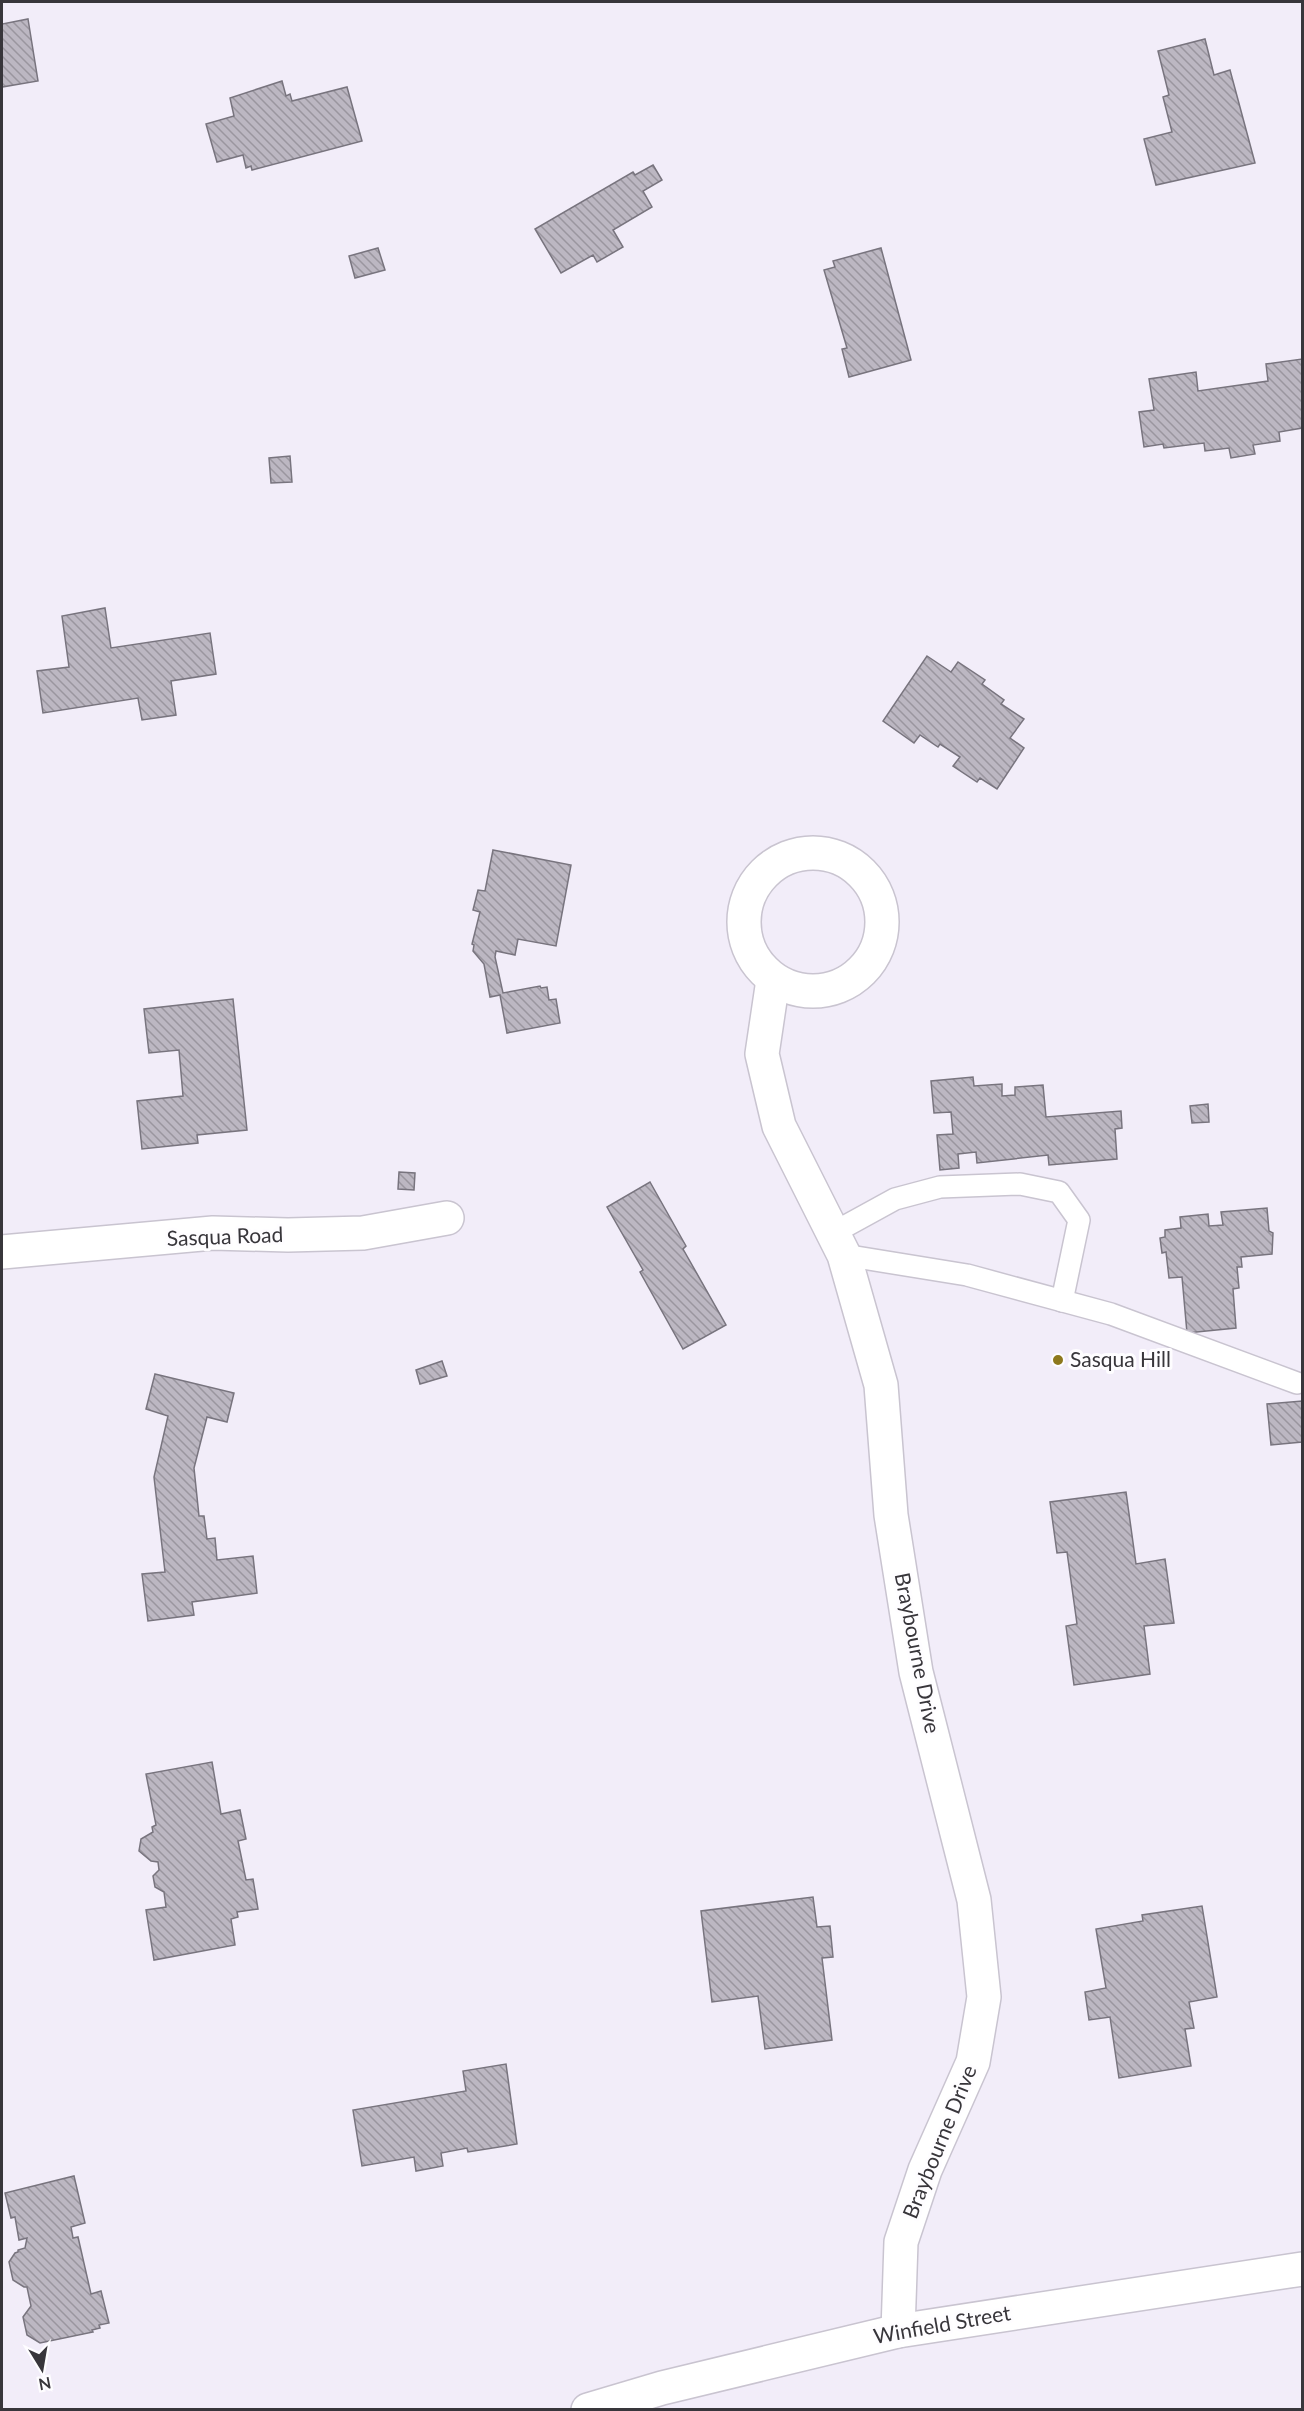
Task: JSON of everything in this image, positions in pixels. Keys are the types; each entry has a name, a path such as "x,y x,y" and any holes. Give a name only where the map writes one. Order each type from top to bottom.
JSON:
{"street":[{"path":"802,853 826,854 850,862 868,879 880,900 882,933 878,949 865,970 844,985 821,991 796,990 773,980 757,964 747,944 743,921 747,898 759,878 778,862 802,853"},
{"name":"Braybourne Drive","path":"773,980 762,1054 779,1126 839,1244 881,1385 891,1515 916,1672 974,1900 984,1997 973,2062 925,2170 901,2242 898,2331"},
{"name":"Sasqua Road","path":"2,1252 213,1233 288,1235 363,1233 447,1218"},
{"name":"Winfield Street","path":"588,2409 662,2388 898,2331 1302,2269"}],"lane":[{"path":"839,1244 895,1199 940,1187 1020,1184 1059,1192 1079,1220 1062,1301"},
{"path":"839,1244 967,1275 1111,1314 1297,1383"}],"building":[{"path":"28,19 38,81 2,87 2,24"},
{"path":"1205,39 1214,75 1230,70 1255,163 1156,185 1144,139 1172,132 1163,97 1169,95 1158,51"},
{"path":"282,81 286,96 290,94 292,101 347,87 362,141 252,170 251,166 246,168 243,155 217,162 206,124 234,116 230,98"},
{"path":"653,165 662,180 643,191 652,207 613,230 623,247 597,262 593,255 561,273 535,229 633,172 635,175"},
{"path":"378,248 385,270 355,278 349,256"},
{"path":"881,248 911,360 849,377 842,349 847,348 824,270 835,267 833,261"},
{"path":"1302,359 1302,428 1279,432 1280,441 1253,445 1255,454 1231,458 1229,448 1205,451 1204,443 1164,448 1163,444 1144,447 1139,412 1154,410 1149,379 1196,372 1198,391 1268,381 1266,364"},
{"path":"290,456 292,482 271,483 269,458"},
{"path":"105,608 111,648 210,633 216,674 171,681 176,715 142,720 138,698 43,713 37,671 69,667 62,616"},
{"path":"927,656 951,672 958,662 985,680 982,684 1004,700 1001,704 1024,719 1010,738 1024,748 997,789 980,778 977,782 953,766 960,757 940,744 938,747 920,735 914,743 883,721"},
{"path":"493,850 571,865 556,946 518,939 515,955 496,951 495,957 503,993 540,986 541,988 547,987 549,1000 556,999 560,1023 507,1033 500,995 490,997 484,964 473,951 474,945 472,944 480,912 473,910 478,890 485,891"},
{"path":"233,999 247,1130 197,1135 198,1143 142,1149 137,1101 183,1096 179,1050 149,1053 144,1009"},
{"path":"973,1077 974,1086 1002,1084 1002,1096 1015,1095 1015,1087 1043,1085 1046,1117 1121,1111 1122,1128 1115,1129 1117,1159 1049,1165 1048,1155 977,1163 976,1152 958,1154 959,1168 940,1170 937,1135 953,1134 951,1112 934,1113 931,1081"},
{"path":"1208,1104 1209,1122 1192,1123 1190,1106"},
{"path":"399,1172 415,1173 414,1190 398,1189"},
{"path":"650,1182 686,1246 683,1249 726,1325 683,1349 640,1272 643,1270 607,1207"},
{"path":"1267,1208 1269,1231 1273,1233 1272,1254 1241,1257 1242,1267 1237,1267 1239,1288 1233,1289 1236,1328 1187,1333 1182,1277 1169,1278 1166,1252 1162,1253 1160,1238 1165,1237 1165,1230 1181,1228 1180,1217 1208,1214 1209,1226 1223,1225 1221,1212"},
{"path":"442,1361 447,1376 420,1384 416,1370"},
{"path":"155,1374 234,1393 227,1422 207,1417 194,1468 199,1516 204,1516 207,1539 215,1538 217,1560 253,1556 257,1593 192,1602 194,1615 148,1621 142,1574 165,1572 154,1477 168,1416 146,1409"},
{"path":"1302,1401 1302,1442 1271,1445 1267,1404"},
{"path":"1126,1492 1136,1564 1165,1559 1174,1623 1144,1626 1150,1674 1074,1685 1066,1626 1077,1624 1067,1552 1057,1553 1050,1502"},
{"path":"212,1762 221,1814 240,1810 246,1839 238,1841 246,1880 253,1879 258,1909 237,1912 238,1917 231,1919 235,1945 154,1960 146,1910 166,1907 164,1892 155,1887 153,1876 159,1870 158,1862 151,1861 139,1851 141,1839 153,1832 152,1827 156,1825 146,1774"},
{"path":"813,1897 817,1927 830,1926 833,1957 822,1958 832,2040 765,2049 758,1996 712,2002 701,1911"},
{"path":"1202,1906 1217,1997 1189,2002 1194,2028 1185,2029 1191,2066 1119,2078 1110,2017 1089,2020 1085,1992 1106,1988 1096,1929 1143,1921 1142,1915"},
{"path":"506,2064 517,2144 468,2152 467,2148 441,2153 443,2166 416,2171 414,2157 362,2166 353,2110 466,2091 463,2071"},
{"path":"74,2176 85,2223 71,2227 73,2238 78,2237 91,2294 101,2291 109,2323 99,2325 100,2328 92,2330 93,2332 40,2343 27,2335 23,2317 31,2306 27,2287 13,2280 9,2262 18,2250 25,2248 27,2238 19,2240 15,2217 11,2218 5,2193"}],"place":[{"name":"Sasqua Hill","path":"1058,1360"}]}
